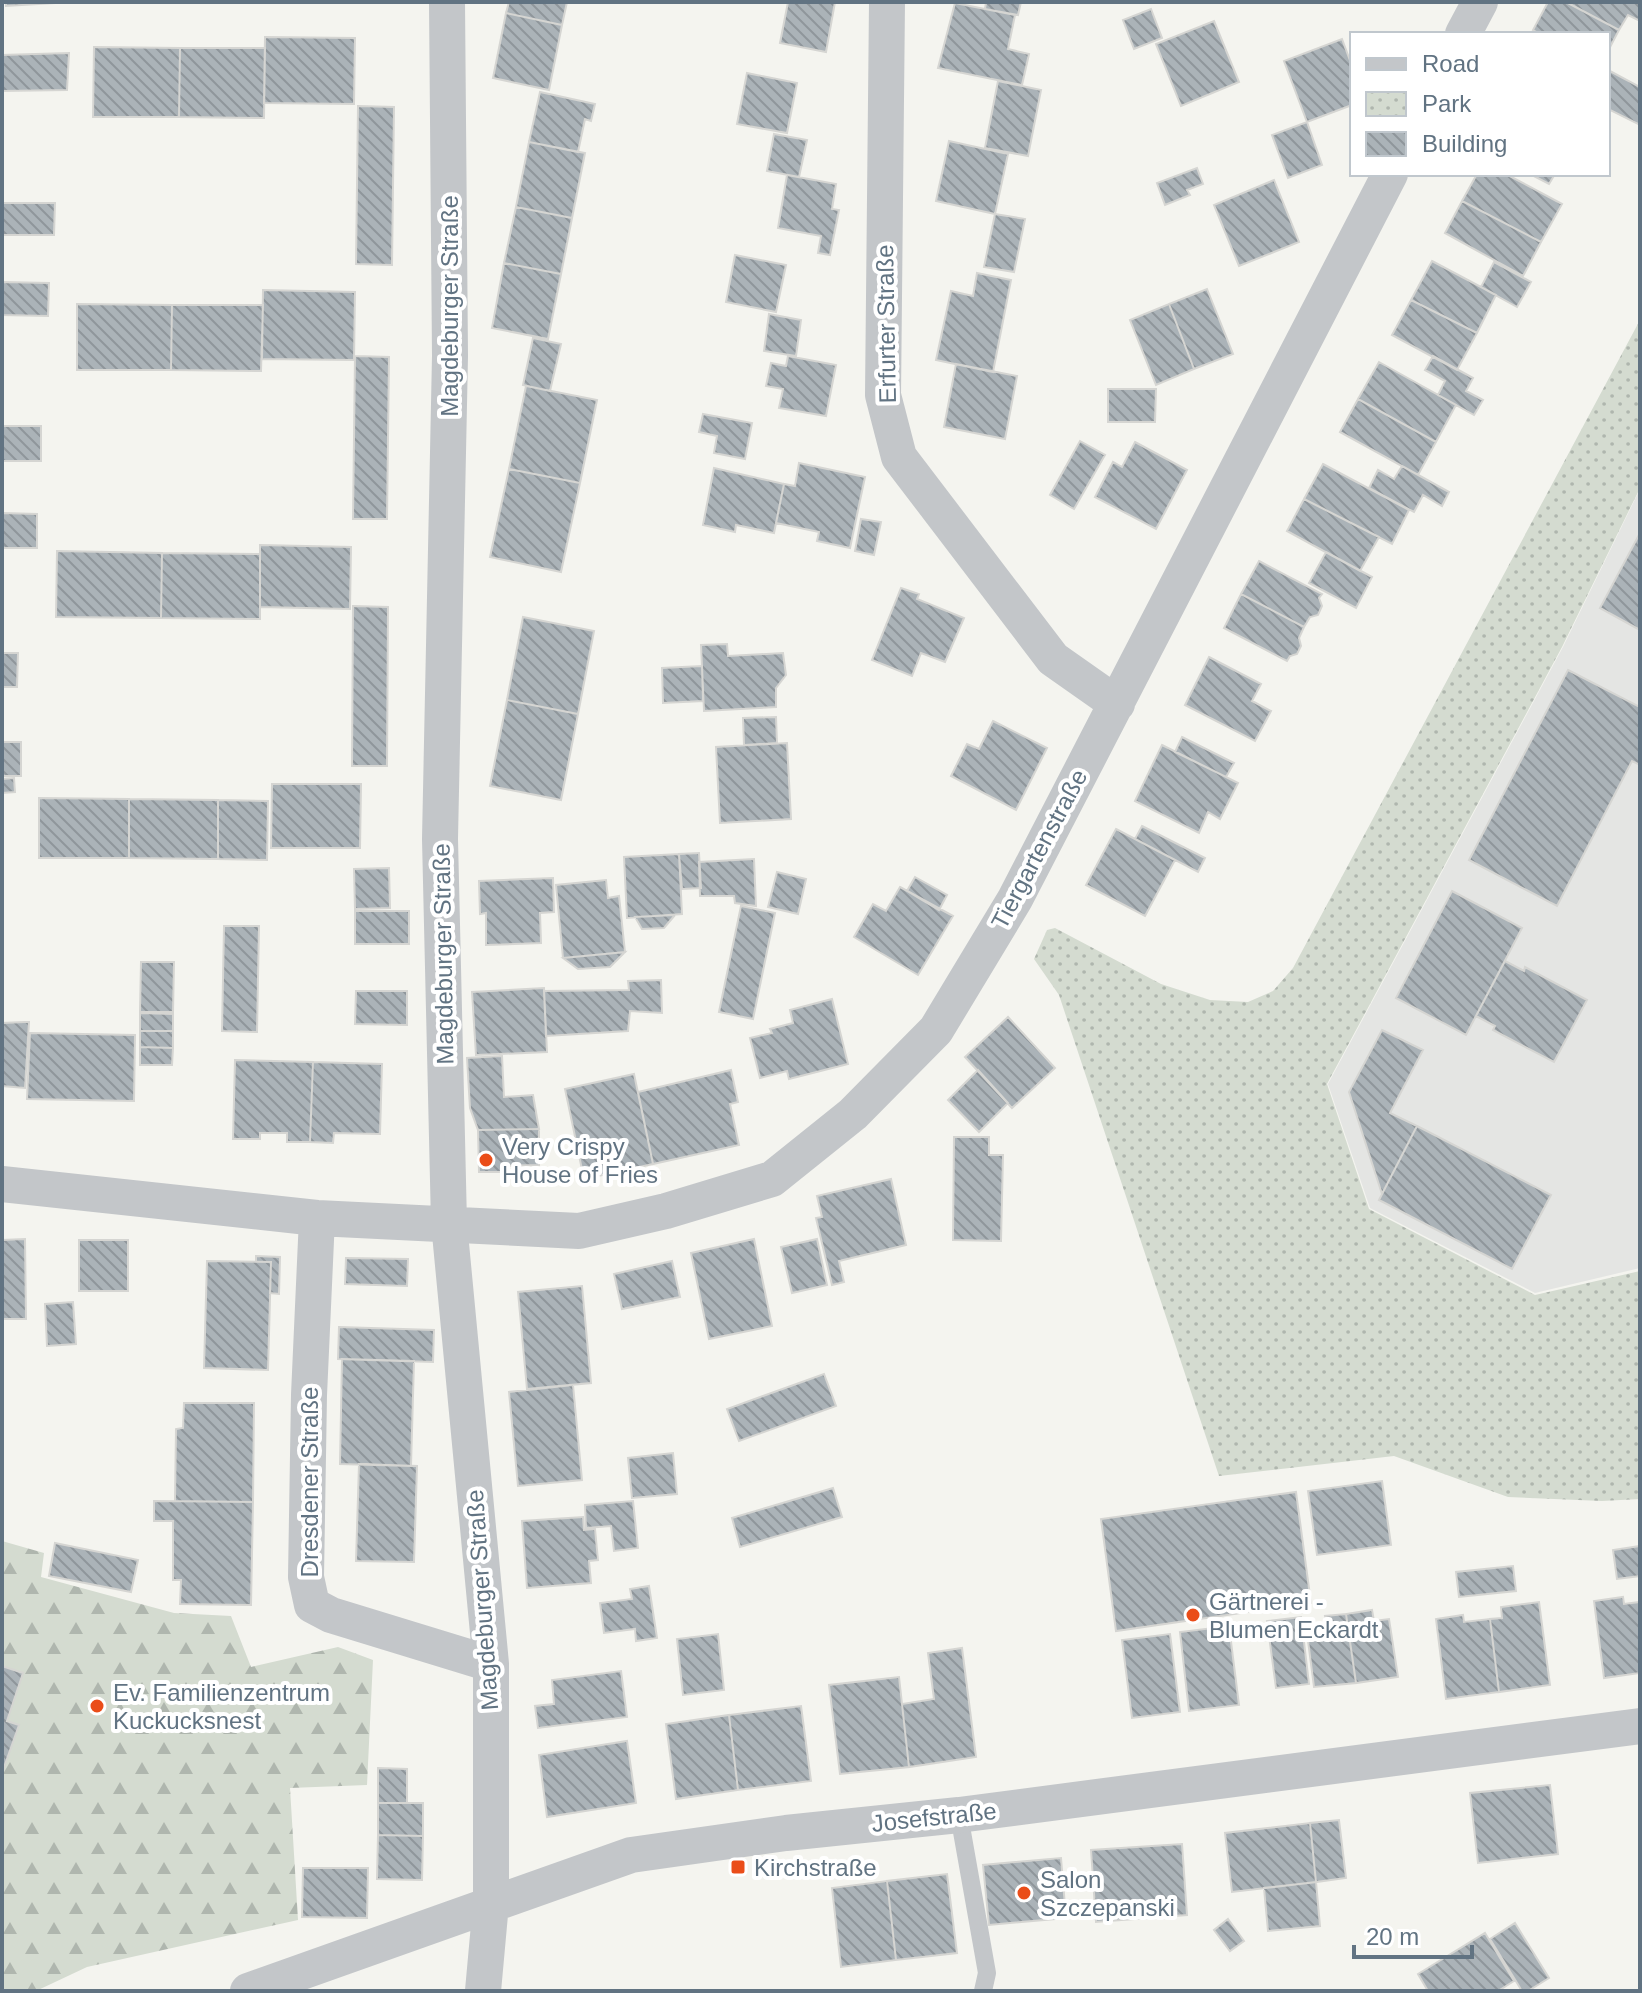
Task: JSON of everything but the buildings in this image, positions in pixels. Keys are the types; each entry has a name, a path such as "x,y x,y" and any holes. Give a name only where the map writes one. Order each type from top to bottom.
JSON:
{"street":[{"name":"Magdeburger Straße","path":"447,2 450,356 440,839 449,1223 491,1664 491,1903"},
{"name":"Erfurter Straße","path":"887,2 883,395 899,457 1053,659 1117,704"},
{"path":"1464,32 1480,2"},
{"name":"Tiergartenstraße","path":"449,1223 579,1231 666,1211 772,1179 853,1114 936,1030 1015,899 1389,176"},
{"path":"2,1184 317,1218 449,1223"},
{"name":"Dresdener Straße","path":"317,1218 309,1395 306,1577 312,1605 331,1615 491,1664"},
{"name":"Josefstraße","path":"248,1991 631,1855 1640,1726"},
{"path":"483,1991 491,1903"}],"lane":[{"path":"959,1815 987,1973 983,1991"}],"shaded area":[{"path":"1640,489 1640,1268 1535,1293 1370,1208 1328,1084 1563,647"}],"green space":[{"path":"1640,320 1640,488 1562,647 1327,1084 1369,1209 1535,1295 1640,1271 1640,1499 1602,1501 1508,1497 1394,1456 1219,1476 1059,995 1034,959 1047,930 1055,928 1161,984 1210,1000 1248,1002 1273,991 1293,968"},
{"path":"2,1541 44,1553 41,1577 174,1613 231,1616 251,1667 338,1647 373,1660 367,1785 290,1788 298,1920 87,1967 36,1991 2,1991"}],"place":[{"name":"Very Crispy House of Fries","path":"486,1160"},
{"name":"Gärtnerei - Blumen Eckardt","path":"1193,1615"},
{"name":"Ev. Familienzentrum Kuckucksnest","path":"97,1706"},
{"name":"Kirchstraße","path":"738,1867"},
{"name":"Salon Szczepanski","path":"1024,1893"}]}
